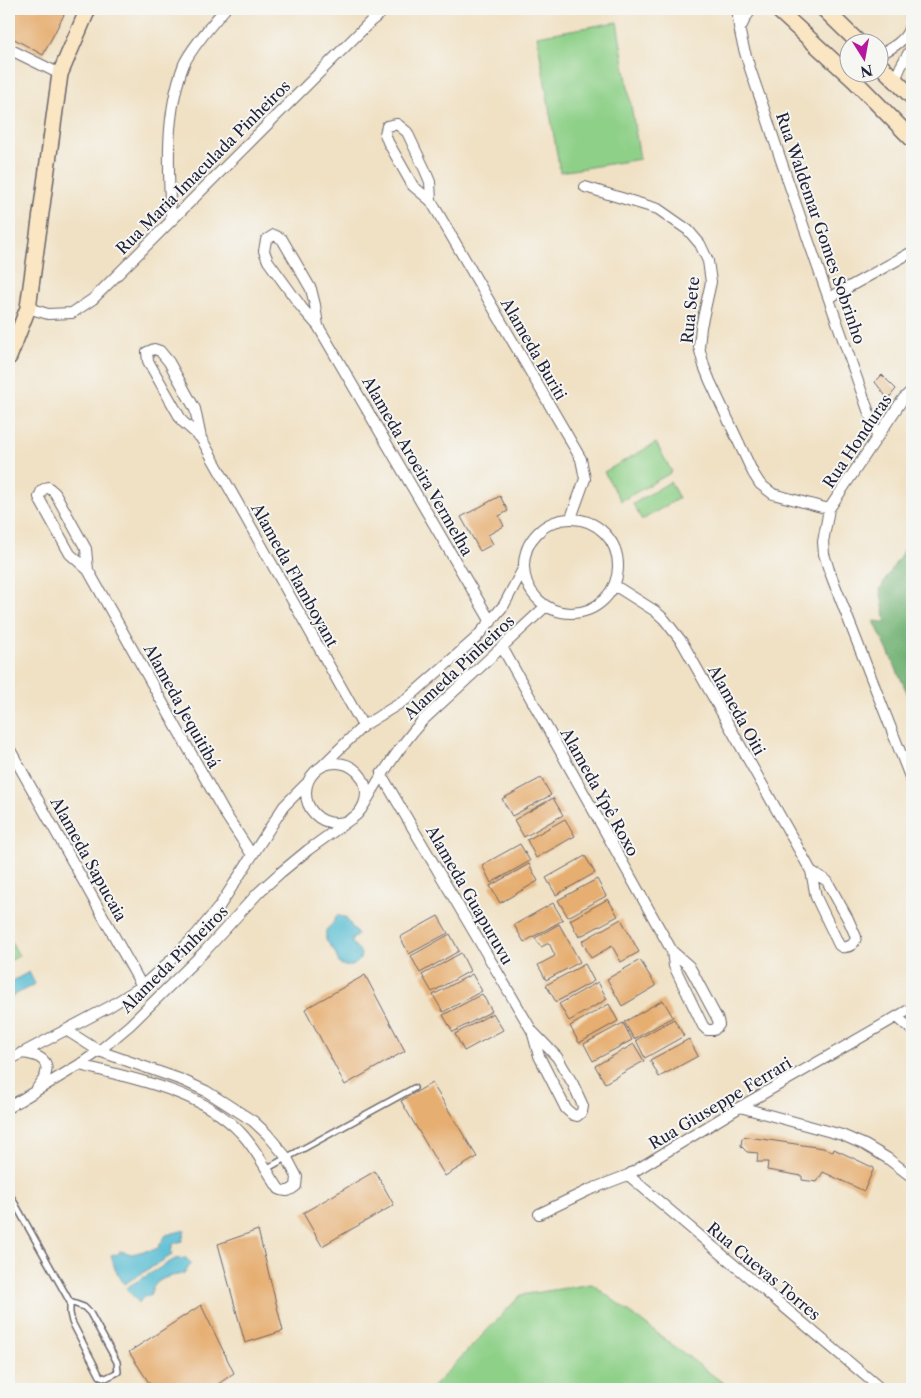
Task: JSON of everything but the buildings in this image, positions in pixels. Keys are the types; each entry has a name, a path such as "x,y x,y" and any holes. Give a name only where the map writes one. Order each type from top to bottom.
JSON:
{"main road":[{"path":"9,357 28,308 60,74 88,9"},
{"path":"777,9 855,81 912,139"},
{"path":"824,9 848,32"},
{"path":"888,73 912,97"}],"street":[{"path":"171,219 168,172 174,97 185,63 204,34 225,9"},
{"name":"Rua Maria Imaculada Pinheiros","path":"28,308 48,314 72,313 93,299 371,21 386,9"},
{"name":"Rua Waldemar Gomes Sobrinho","path":"738,9 740,29 746,52 828,298 877,436"},
{"path":"740,29 752,9"},
{"path":"888,49 906,35 911,17 910,9"},
{"path":"893,46 912,47 895,80"},
{"path":"9,49 60,74"},
{"name":"Alameda Buriti","path":"430,201 430,182 407,132 397,124 387,126 385,134 388,142 413,186 430,201 581,459 585,479 572,518"},
{"name":"Rua Sete","path":"585,187 658,209 688,230 700,244 708,261 711,282 701,327 700,347 704,366 753,473 760,484 773,494 829,510"},
{"name":"Alameda Aroeira Vermelha","path":"318,326 315,305 310,289 282,239 274,235 266,240 264,251 268,261 302,308 318,326 491,622"},
{"path":"828,298 912,252"},
{"name":"Alameda Flamboyant","path":"201,438 182,421 148,361 147,352 154,349 160,351 169,362 195,409 201,438 363,726"},
{"name":"Rua Honduras","path":"829,510 877,436 903,399 912,390"},
{"name":"Alameda Jequitibá","path":"88,570 86,549 55,493 48,487 42,490 39,496 41,502 70,554 88,570 224,812 252,856"},
{"path":"829,510 823,542 824,554 912,782"},
{"path":"572,518 587,521 600,528 611,540 617,554 618,570 614,585 606,598 592,608 577,612 561,612 546,606 534,596 527,582 524,567 526,552 532,538 556,520 572,518"},
{"name":"Alameda Pinheiros","path":"321,767 363,726 406,699 464,650 491,622 504,605 524,567"},
{"name":"Alameda Oiti","path":"614,585 655,611 674,630 811,871 816,897 840,945 842,947 849,946 854,943 856,937 848,919 827,881 811,871"},
{"name":"Alameda Pinheiros","path":"364,805 381,774 422,721 546,606"},
{"name":"Alameda Ypê Roxo","path":"502,647 672,951 689,966 693,973 720,1025 714,1030 707,1030 703,1026 674,966 672,951"},
{"name":"Alameda Sapucaia","path":"9,748 142,986"},
{"path":"339,763 348,765 362,777 366,786 364,805 359,813 351,819 341,822 330,822 313,812 306,792 308,782 321,767 339,763"},
{"name":"Alameda Guapuruvu","path":"381,774 532,1032 539,1056 566,1109 577,1116 582,1112 583,1106 573,1084 557,1057 532,1032"},
{"name":"Alameda Pinheiros","path":"9,1060 109,1007 142,986 170,961 219,907 284,806 308,782"},
{"name":"Alameda Pinheiros","path":"9,1107 79,1065 130,1025 205,951 259,892 308,850 351,819"},
{"name":"Rua Giuseppe Ferrari","path":"539,1214 588,1190 628,1175 740,1107 912,1008"},
{"path":"897,1017 912,1030"},
{"path":"66,1030 99,1051 182,1080 206,1091 253,1121 267,1134 287,1158 297,1177 296,1186 292,1190 284,1192 279,1189 251,1144 240,1131 230,1122 200,1103 160,1086 79,1065"},
{"path":"21,1053 34,1054 46,1065 46,1072 35,1091"},
{"path":"740,1107 842,1135 872,1149 912,1177"},
{"path":"251,1144 267,1134"},
{"name":"Rua Cuevas Torres","path":"628,1175 881,1389"}],"lane":[{"path":"266,1169 414,1088"},
{"path":"9,1193 70,1302 72,1322 100,1376 106,1378 115,1375 118,1372 117,1362 90,1313 84,1307 70,1302"}],"green space":[{"path":"617,22 640,159 560,172 537,36"},
{"path":"656,443 672,472 621,501 604,472"},
{"path":"670,482 679,498 642,520 633,504"},
{"path":"912,536 912,703 874,621 886,622 880,589"},
{"path":"9,937 19,956 9,961"},
{"path":"592,1284 731,1389 431,1389 521,1295"}],"water":[{"path":"338,914 345,917 358,935 352,939 352,943 361,953 360,960 350,966 344,966 339,963 335,952 326,940 326,930"},
{"path":"29,972 35,984 9,998 9,983"},
{"path":"185,1230 182,1241 173,1244 172,1255 124,1284 115,1269 111,1255 117,1255 120,1251 132,1254 153,1250 158,1248 166,1235"},
{"path":"186,1258 192,1264 184,1273 161,1280 155,1285 150,1296 143,1297 139,1303 126,1288 175,1259"}]}
